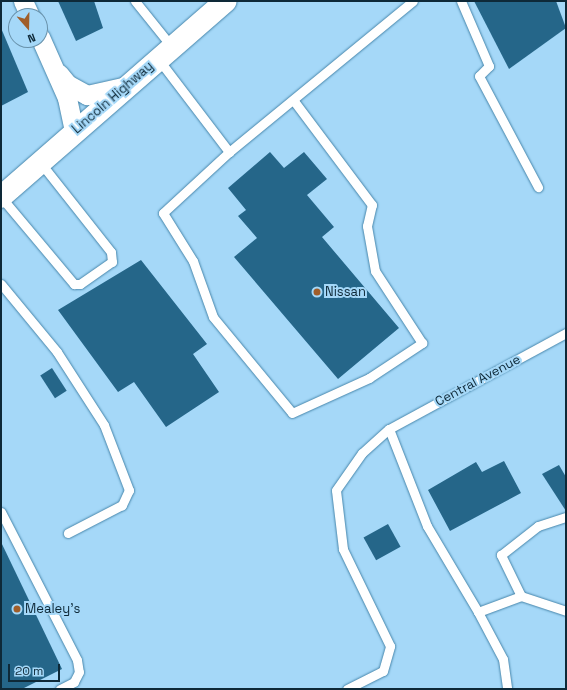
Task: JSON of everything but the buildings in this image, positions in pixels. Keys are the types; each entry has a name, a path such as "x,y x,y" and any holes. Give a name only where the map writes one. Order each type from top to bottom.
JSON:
{"main road":[{"name":"Lincoln Highway","path":"1,197 220,3"}],"street":[{"path":"46,48 58,73 74,132"},
{"path":"58,73 67,84 87,95 127,86"}],"lane":[{"path":"136,1 165,53 230,152"},
{"path":"294,101 372,205 367,226 375,271 422,343 369,378 292,413 213,317 193,261 163,213 230,152 294,101 413,1"},
{"path":"461,1 489,66 479,76 538,187"},
{"path":"1,197 74,284 80,284 112,262 111,252 40,162"},
{"path":"1,284 57,352 104,425 129,490 122,505 68,533"},
{"name":"Central Avenue","path":"347,689 383,671 390,646 344,548 336,490 362,453 389,429 566,333"},
{"path":"389,429 427,526 478,612 503,660 508,689"},
{"path":"1,512 77,660 79,672 74,682 60,689"},
{"path":"521,596 501,555 538,526 566,517"},
{"path":"478,612 521,596 566,611"}],"place":[{"name":"Nissan","path":"317,292"},
{"name":"Mealey's","path":"17,609"}]}
